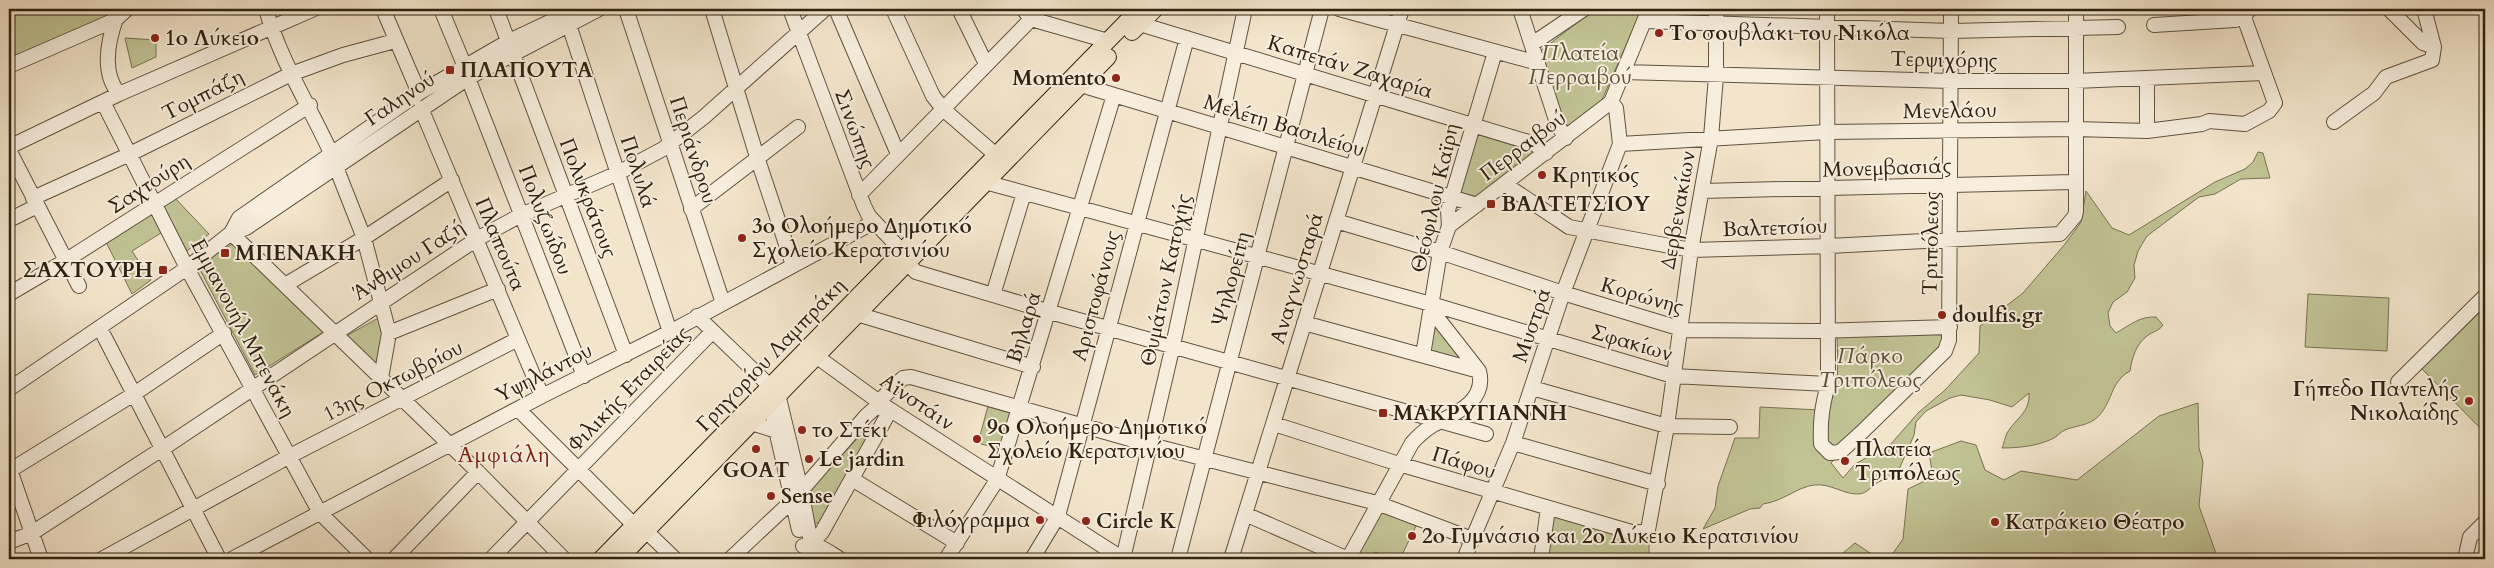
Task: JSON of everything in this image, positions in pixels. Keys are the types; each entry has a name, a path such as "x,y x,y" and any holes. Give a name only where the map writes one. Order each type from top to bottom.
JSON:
{"main road":[{"name":"Γρηγορίου Λαμπράκη","path":"619,559 640,528 772,395 904,257 996,155 1108,41 1140,16 1155,9"},
{"name":"Γρηγορίου Λαμπράκη","path":"601,559 640,528 751,423 772,395 816,356 857,314 904,257 985,182 1081,85 1140,16"}],"street":[{"path":"9,66 127,9"},
{"path":"266,9 271,27 291,74 310,106 331,153"},
{"path":"79,286 9,148 119,94 314,9"},
{"path":"383,9 418,93"},
{"name":"Πολυζωίδου","path":"441,9 584,376"},
{"path":"496,9 509,41"},
{"name":"Γαληνού","path":"9,390 187,268 231,233 246,228 421,108 509,41 570,14 599,9"},
{"name":"Περιάνδρου","path":"626,9 723,303"},
{"path":"712,9 757,157 794,265"},
{"name":"Σινώπης","path":"790,9 859,195 874,222 916,272 1050,312 1288,377 1440,423 1486,434"},
{"name":"Άνθιμου Γαζή","path":"9,542 32,533 162,449 477,239 521,215 618,173 672,144 825,9"},
{"path":"836,9 898,154"},
{"path":"893,9 933,96 944,109 996,155"},
{"path":"960,9 986,64"},
{"name":"Θυμάτων Κατοχής","path":"1123,559 1151,445 1245,9"},
{"name":"Ψηλορείτη","path":"1178,559 1322,9"},
{"path":"1340,9 1538,63"},
{"name":"Αναγνωσταρά","path":"1231,559 1402,9"},
{"path":"1520,9 1558,126 1566,138"},
{"path":"1532,44 1584,9"},
{"name":"Δερβενακίων","path":"1644,533 1650,528 1668,426 1690,250 1711,138 1716,76 1716,9"},
{"path":"1827,9 1829,190 1828,384"},
{"name":"Τριπόλεως","path":"1828,384 1820,410 1822,444 1830,452 1840,452 1945,351 1950,340 1951,9"},
{"path":"2074,182 2076,9"},
{"path":"2389,9 2433,53"},
{"path":"2424,9 2433,53"},
{"path":"2154,25 2234,20 2245,11 2264,73"},
{"path":"859,195 944,109 1032,12 1108,41"},
{"path":"117,14 109,38 108,66 114,88 119,94"},
{"name":"Γαληνού","path":"231,233 239,218 418,93 513,55 570,14"},
{"name":"Πολυλά","path":"570,14 618,173 670,332"},
{"path":"1646,15 1716,24 1951,31 2118,26"},
{"name":"Περραιβού","path":"1449,226 1477,204 1506,185 1611,102 1646,15"},
{"name":"Καπετάν Ζαχαρία","path":"1140,16 1187,38 1535,144 1546,153"},
{"name":"Αριστοφάνους","path":"1032,559 1058,516 1187,38"},
{"name":"Τομπάζη","path":"9,220 35,202 291,74 343,55 395,41"},
{"name":"Πολυκράτους","path":"509,41 626,355"},
{"name":"Θεόφιλου Καϊρη","path":"1423,355 1440,252 1449,226 1448,210 1451,197 1495,52"},
{"path":"2334,122 2374,93 2386,77 2433,53"},
{"name":"Τερψιχόρης","path":"1623,72 1951,81 2075,81 2264,73"},
{"name":"Μενελάου","path":"1620,144 1828,132 2075,129 2147,131 2202,124 2209,121 2245,124 2274,107 2275,103 2264,73"},
{"path":"2147,78 2147,131"},
{"name":"Μελέτη Βασιλείου","path":"1081,85 1477,204"},
{"name":"Βηλαρά","path":"946,559 997,480 1050,312 1114,95"},
{"name":"Εμμανουήλ Μπενάκη","path":"103,102 156,203 187,268 224,333 251,388 320,514 367,559"},
{"name":"Μυστρά","path":"1464,559 1514,443 1563,293 1620,144 1616,108 1611,102"},
{"name":"Σαχτούρη","path":"9,294 65,261 310,106"},
{"name":"Πλαπούτα","path":"421,108 542,396"},
{"path":"691,209 798,126"},
{"path":"336,167 364,238 389,334 381,378"},
{"path":"285,285 364,238 452,180"},
{"name":"Σφακίων","path":"985,182 1432,304 1674,376 1828,384"},
{"name":"Μονεμβασιάς","path":"1702,192 2074,182"},
{"name":"Βαλτετσίου","path":"1506,185 1569,227 1586,232 1690,250 1829,246 2060,234 2075,216 2074,182"},
{"path":"993,295 1024,193"},
{"name":"Κορώνης","path":"1336,221 1440,252 1679,329 1754,331 1950,327"},
{"name":"Υψηλάντου","path":"232,559 253,555 320,514 542,396 670,332 874,222"},
{"path":"231,233 478,472 564,559"},
{"path":"389,334 498,289"},
{"path":"2398,382 2485,296"},
{"path":"1244,514 1348,559 1377,503 1412,443 1420,434 1440,423 1476,398 1480,376 1479,371 1436,316 1432,304"},
{"path":"857,314 1033,367"},
{"path":"697,316 772,395 799,499 806,550 814,559"},
{"path":"1304,323 1479,371"},
{"name":"Φιλικής Εταιρείας","path":"491,559 712,332"},
{"path":"41,559 9,469 134,394 224,333"},
{"path":"104,336 219,559"},
{"name":"13ης Οκτωβρίου","path":"102,559 288,457 518,339"},
{"name":"Αϊνστάιν","path":"816,356 882,404 997,480 1058,516 1123,559"},
{"path":"730,559 799,499 866,416 882,404 906,376 1151,445 1377,503 1472,539"},
{"path":"1532,388 1668,426 1730,427"},
{"path":"772,395 777,431 799,499"},
{"path":"806,550 822,532 887,416 882,404"},
{"path":"518,409 640,528 675,559"},
{"path":"751,423 777,431"},
{"name":"Πάφου","path":"1274,424 1492,493 1635,533 1644,533"},
{"path":"1514,443 1658,484"},
{"path":"394,559 478,472"},
{"path":"852,479 957,543"},
{"path":"1541,559 1548,508"},
{"path":"2465,559 2470,538 2485,522"},
{"path":"806,550 824,548 840,559"}],"green space":[{"path":"9,9 112,9 112,15 9,61"},
{"name":"Πλατεία Περραιβού","path":"1595,9 1642,9 1601,102 1566,130 1539,52"},
{"path":"125,38 156,40 156,57 132,68"},
{"path":"1477,129 1534,147 1532,155 1477,197 1459,192"},
{"name":"Πάρκο Τριπόλεως","path":"2258,152 2263,153 2270,178 2241,179 2215,194 2199,197 2147,236 2138,251 2134,265 2135,278 2127,292 2113,302 2108,313 2110,326 2116,333 2135,322 2150,317 2156,317 2163,325 2143,339 2137,347 2130,371 2116,384 2106,406 2094,420 2065,430 2054,438 2040,443 2002,448 2007,433 2027,406 2029,393 2012,407 1990,400 1961,395 1950,398 1926,411 1916,422 1914,435 1897,474 1875,484 1864,493 1853,494 1820,485 1808,486 1763,504 1760,508 1750,509 1703,529 1715,508 1718,486 1735,438 1759,438 1760,407 1820,410 1827,406 1832,398 1837,377 1837,334 1942,332 1942,344 1831,463 1843,478 1855,464 1890,445 1918,413 1945,390 1979,353 1980,326 2023,293 2065,244 2081,222 2086,191 2112,228 2129,235 2215,182 2245,169 2253,162"},
{"path":"174,197 209,234 187,251 163,206"},
{"path":"153,212 161,233 132,251 151,280 132,294 105,240"},
{"path":"232,244 325,331 255,375 198,266"},
{"path":"2308,294 2389,298 2387,351 2305,347"},
{"name":"Γήπεδο Παντελής Νικολαίδης","path":"2485,307 2485,433 2422,369"},
{"path":"382,316 384,330 376,363 346,336"},
{"path":"1435,324 1462,359 1444,358 1427,353"},
{"path":"2198,403 2199,448 2203,462 2199,506 2218,559 1889,559 1903,539 1908,489 1933,477 1929,453 1961,441 1976,445 1985,470 2004,480 2021,471 2077,480 2159,416"},
{"path":"988,406 1010,412 1000,449 978,443"},
{"path":"862,433 868,438 820,523 814,523 808,493"},
{"path":"1377,509 1416,526 1400,559 1390,559 1375,552 1371,559 1352,559"},
{"path":"1553,516 1635,539 1649,539 1649,559 1547,559"},
{"path":"1855,543 1879,559 1836,559"}],"place":[{"name":"Το σουβλάκι του Νικόλα","path":"1659,33"},
{"name":"1o Λύκειο","path":"155,38"},
{"name":"ΠΛΑΠΟΥΤΑ","path":"450,70"},
{"name":"Momento","path":"1116,78"},
{"name":"Κρητικός","path":"1542,175"},
{"name":"ΒΑΛΤΕΤΣΙΟΥ","path":"1491,204"},
{"name":"3ο Ολοήμερο Δημοτικό Σχολείο Κερατσινίου","path":"742,238"},
{"name":"ΜΠΕΝΑΚΗ","path":"225,253"},
{"name":"ΣΑΧΤΟΥΡΗ","path":"163,270"},
{"name":"doulfis.gr","path":"1942,315"},
{"name":"Γήπεδο Παντελής Νικολαίδης","path":"2469,401"},
{"name":"ΜΑΚΡΥΓΙΑΝΝΗ","path":"1383,413"},
{"name":"το Στέκι","path":"802,430"},
{"name":"9ο Ολοήμερο Δημοτικό Σχολείο Κερατσινίου","path":"977,439"},
{"name":"GOAT","path":"756,449"},
{"name":"Le jardin","path":"809,459"},
{"name":"Πλατεία Τριπόλεως","path":"1845,461"},
{"name":"Sense","path":"771,496"},
{"name":"Φιλόγραμμα","path":"1040,520"},
{"name":"Circle K","path":"1086,521"},
{"name":"Κατράκειο Θέατρο","path":"1995,522"},
{"name":"2ο Γυμνάσιο και 2ο Λύκειο Κερατσινίου","path":"1412,536"}],"district":[{"name":"Αμφιάλη","path":"504,455"}]}
